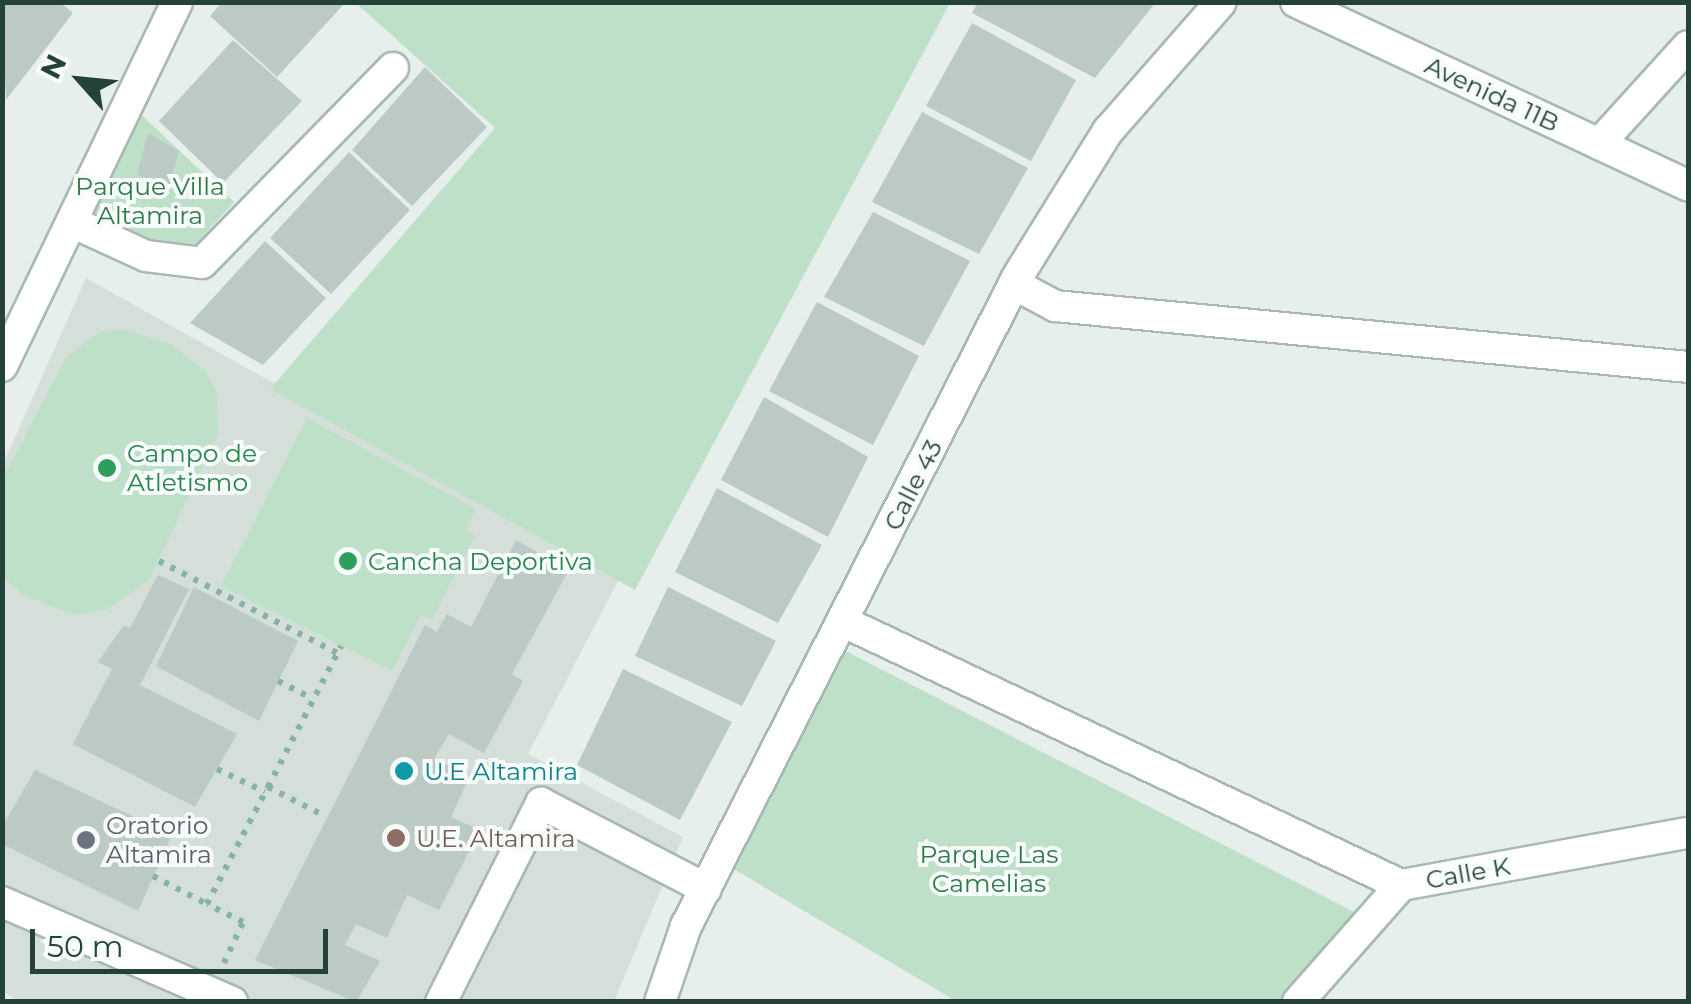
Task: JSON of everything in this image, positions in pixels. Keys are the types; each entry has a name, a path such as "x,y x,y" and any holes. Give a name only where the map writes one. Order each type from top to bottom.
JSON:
{"street":[{"path":"2,366 177,2"},
{"name":"Calle 43","path":"660,1002 706,889 1014,284 1108,131 1221,2"},
{"name":"Avenida 11B","path":"1296,2 1688,186"},
{"path":"1599,144 1688,46"},
{"path":"72,222 161,261 202,263 393,68"},
{"path":"1014,284 1055,306 1688,367"},
{"path":"844,622 1402,885"},
{"path":"441,1002 541,803 706,889"},
{"name":"Calle K","path":"1298,1002 1402,885 1688,833"},
{"path":"2,902 221,996"}],"path":[{"path":"158,561 339,650 208,904"},
{"path":"278,681 314,699"},
{"path":"217,769 326,816"},
{"path":"153,876 244,922 221,996"}],"shaded area":[{"path":"86,278 620,577 528,754 683,837 614,1001 21,1002 3,992 3,464"}],"green space":[{"path":"356,3 950,3 635,590 270,389 495,128"},
{"name":"Parque Villa Altamira","path":"132,106 234,202 171,272 74,228"},
{"name":"Campo de Atletismo","path":"122,329 171,344 206,372 217,392 218,435 149,580 108,609 74,615 22,594 3,577 3,478 67,356 99,333"},
{"name":"Cancha Deportiva","path":"307,418 476,509 466,530 475,536 432,620 421,615 392,671 221,586"},
{"name":"Parque Las Camelias","path":"832,644 1372,921 1308,1001 956,1001 720,861"}],"building":[{"path":"2,2 60,2 73,13 6,100"},
{"path":"222,2 346,2 277,77 210,16"},
{"path":"978,2 1156,2 1095,78 972,13"},
{"path":"972,23 1076,80 1031,161 926,106"},
{"path":"233,40 302,101 223,183 159,121"},
{"path":"425,67 487,127 412,206 352,150"},
{"path":"922,112 1028,168 979,254 872,202"},
{"path":"148,133 179,151 168,190 137,174"},
{"path":"349,152 410,210 331,294 270,238"},
{"path":"873,212 970,261 924,346 824,297"},
{"path":"265,241 326,298 263,365 190,323"},
{"path":"817,302 919,356 873,445 769,391"},
{"path":"764,397 868,457 828,537 721,480"},
{"path":"717,488 822,545 778,623 675,572"},
{"name":"U.E Altamira","path":"516,540 569,570 512,674 523,681 484,753 449,734 434,759 470,775 451,817 480,830 439,910 407,895 387,938 356,924 345,945 380,961 356,1002 255,960 425,625 437,632 447,614 471,627"},
{"path":"158,575 189,589 140,685 237,734 195,807 73,744 112,669 98,662 124,625 130,628"},
{"path":"194,587 298,641 259,721 156,666"},
{"path":"668,587 776,641 742,706 635,656"},
{"path":"623,669 732,722 680,820 577,765"},
{"name":"Oratorio Altamira","path":"35,770 172,835 138,911 2,844 2,827"}],"place":[{"name":"Campo de Atletismo","path":"107,468"},
{"name":"Cancha Deportiva","path":"348,561"},
{"name":"U.E Altamira","path":"404,771"},
{"name":"U.E. Altamira","path":"396,838"},
{"name":"Oratorio Altamira","path":"86,840"}]}
